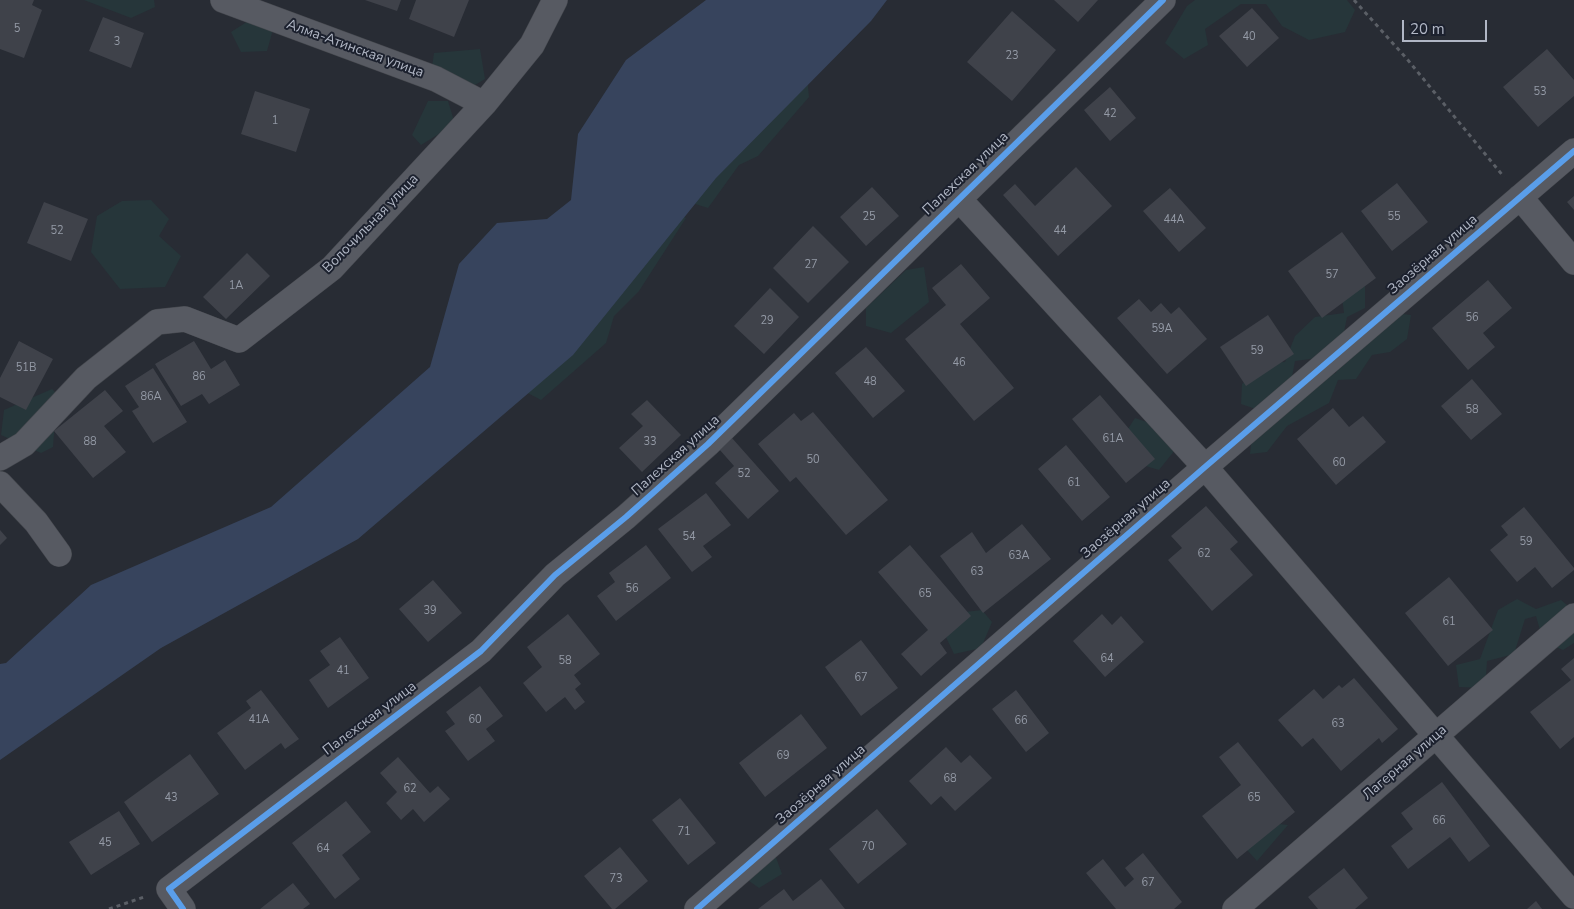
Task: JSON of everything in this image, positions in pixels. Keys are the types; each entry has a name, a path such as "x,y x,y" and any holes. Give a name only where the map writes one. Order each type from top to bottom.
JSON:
{"street":[{"name":"Алма-Атинская улица","path":"223,0 436,79 484,104"},
{"name":"Волочильная улица","path":"0,458 24,444 86,378 157,322 185,320 239,340 332,268 484,104 532,45 555,0"},
{"name":"Палехская улица","path":"169,889 481,651 555,574 626,517 708,444 1163,0"},
{"name":"Заозёрная улица","path":"697,909 1205,467 1574,151"},
{"path":"1520,197 1574,262"},
{"path":"959,199 1205,467 1574,896"},
{"path":"0,484 36,522 59,554"},
{"name":"Лагерная улица","path":"1235,909 1574,616"},
{"path":"169,889 183,909"}],"path":[{"path":"1354,0 1407,59 1520,197"},
{"path":"109,909 169,889"}],"shaded area":[{"path":"84,0 154,0 155,7 131,18"},
{"path":"1195,0 1347,0 1355,10 1345,32 1309,40 1282,26 1266,4 1241,4 1205,29 1208,45 1184,59 1165,43 1187,6"},
{"path":"253,18 274,26 267,51 241,52 231,32"},
{"path":"480,49 485,79 463,92 432,67 434,53"},
{"path":"806,67 809,97 758,156 739,165 708,208 689,202"},
{"path":"428,101 448,101 455,124 421,145 412,135"},
{"path":"151,200 169,219 159,236 181,256 165,287 120,289 91,252 97,216 122,201"},
{"path":"670,211 686,218 639,291 614,316 606,343 541,400 524,391"},
{"path":"924,267 929,302 891,333 866,326 866,308 906,270"},
{"path":"1365,286 1365,308 1347,317 1343,337 1317,358 1295,361 1290,387 1259,410 1241,404 1242,384 1268,363 1285,362 1295,336 1315,317 1344,313 1341,290"},
{"path":"1393,313 1411,315 1407,339 1390,352 1372,355 1356,379 1338,380 1329,403 1287,426 1267,452 1250,454 1252,435 1282,417 1285,402 1314,379 1336,373 1339,351"},
{"path":"52,389 57,394 53,447 41,453 1,435 4,410"},
{"path":"1135,418 1164,428 1175,450 1159,470 1139,464 1126,432"},
{"path":"1517,599 1536,609 1561,600 1574,611 1574,643 1563,650 1543,641 1536,616 1525,619 1514,654 1487,661 1485,688 1459,687 1456,665 1480,659 1498,610"},
{"path":"982,610 992,622 981,648 954,654 944,633 957,613"},
{"path":"1253,821 1288,825 1257,861 1239,841"},
{"path":"774,852 782,874 759,888 732,869"}],"water":[{"path":"706,0 887,0 871,21 716,178 573,355 358,539 161,648 0,760 0,664 6,663 91,585 271,507 430,367 459,264 497,223 547,219 571,200 578,134 626,60"}],"building":[{"path":"0,0 34,0 32,5 42,10 24,58 0,49"},
{"path":"365,0 401,0 397,11"},
{"path":"416,0 469,0 454,37 409,19"},
{"path":"1054,0 1098,0 1078,22"},
{"path":"1252,8 1279,38 1247,67 1219,36"},
{"path":"1012,11 1056,50 1012,101 967,62"},
{"path":"103,17 144,33 131,68 89,51"},
{"path":"1547,49 1574,80 1574,96 1538,127 1503,87"},
{"path":"1110,87 1136,118 1110,141 1084,110"},
{"path":"255,91 310,109 296,152 241,134"},
{"path":"1076,167 1112,206 1058,256 1003,195 1015,184 1035,206"},
{"path":"1397,183 1428,222 1392,251 1361,211"},
{"path":"872,187 899,216 866,246 840,217"},
{"path":"1170,188 1206,228 1179,252 1143,211"},
{"path":"1574,196 1574,210 1567,202"},
{"path":"44,202 88,219 71,261 27,243"},
{"path":"813,226 849,262 808,303 773,268"},
{"path":"1342,232 1376,278 1322,318 1288,271"},
{"path":"247,253 270,276 226,319 203,297"},
{"path":"961,264 990,298 960,324 1014,388 974,421 905,339 946,305 932,288"},
{"path":"1488,280 1512,308 1483,333 1495,347 1468,370 1432,328"},
{"path":"770,288 799,317 764,354 734,326"},
{"path":"1139,299 1151,312 1161,303 1171,314 1179,307 1207,339 1167,374 1117,318"},
{"path":"1268,315 1294,354 1246,386 1220,347"},
{"path":"19,341 53,359 26,410 0,397 0,378"},
{"path":"194,341 211,369 225,360 240,385 209,404 202,394 181,406 155,364"},
{"path":"866,347 905,391 873,418 835,373"},
{"path":"153,368 187,422 153,443 132,411 139,407 125,386"},
{"path":"1472,379 1502,414 1471,440 1441,406"},
{"path":"105,390 123,411 104,426 126,452 93,478 54,431"},
{"path":"1100,395 1155,459 1126,483 1072,419"},
{"path":"647,400 681,435 642,472 619,448 643,426 631,414"},
{"path":"1333,408 1349,427 1363,416 1386,442 1336,485 1297,439"},
{"path":"813,412 888,500 846,535 796,477 790,482 758,444 794,413 801,421"},
{"path":"732,438 779,491 748,519 715,483 734,466 719,449"},
{"path":"1066,445 1110,497 1082,521 1038,469"},
{"path":"706,493 731,525 703,546 712,557 692,572 658,529"},
{"path":"1206,506 1238,542 1230,549 1253,575 1212,611 1168,560 1182,548 1171,536"},
{"path":"1524,507 1574,568 1552,588 1535,567 1517,582 1490,550 1508,535 1501,526"},
{"path":"1022,524 1051,559 983,613 940,556 972,532 986,553"},
{"path":"0,530 7,538 0,545"},
{"path":"646,545 671,578 616,621 597,596 615,582 609,573"},
{"path":"910,545 971,616 940,643 947,653 921,676 901,654 928,630 878,572"},
{"path":"1449,577 1493,630 1448,666 1405,613"},
{"path":"433,580 462,613 428,642 399,609"},
{"path":"568,614 600,654 574,675 581,684 575,689 585,702 575,710 565,697 546,712 523,683 542,667 527,647"},
{"path":"1102,614 1112,625 1121,616 1144,642 1105,677 1073,641"},
{"path":"340,637 369,678 328,708 309,680 330,665 320,651"},
{"path":"861,640 898,688 861,716 825,667"},
{"path":"1574,658 1574,737 1560,749 1530,712 1571,680 1561,669"},
{"path":"1354,678 1398,729 1382,743 1379,738 1341,771 1313,738 1302,747 1278,720 1314,689 1323,699 1339,685 1342,688"},
{"path":"480,686 503,716 486,729 495,741 468,761 445,731 455,724 446,712"},
{"path":"261,690 299,739 285,749 281,743 245,770 217,733 251,708 246,701"},
{"path":"1016,690 1049,733 1026,752 992,709"},
{"path":"801,714 827,748 765,797 739,763"},
{"path":"1238,742 1295,812 1237,859 1202,816 1241,785 1219,757"},
{"path":"946,747 961,763 970,755 992,778 955,811 941,796 931,805 909,781"},
{"path":"190,754 219,794 152,842 124,802"},
{"path":"398,757 430,793 438,786 450,799 424,822 413,809 401,820 386,803 397,792 380,773"},
{"path":"1442,782 1490,846 1469,862 1450,837 1408,869 1391,846 1413,829 1401,813"},
{"path":"680,798 716,843 688,865 652,820"},
{"path":"346,801 371,832 342,855 360,879 335,899 292,843"},
{"path":"877,809 907,844 858,884 829,849"},
{"path":"119,811 140,844 91,875 69,842"},
{"path":"620,847 648,881 615,909 612,909 584,876"},
{"path":"1143,853 1182,902 1174,909 1116,909 1086,873 1103,859 1125,887 1134,879 1125,868"},
{"path":"1344,868 1368,898 1355,909 1318,909 1308,897"},
{"path":"821,879 845,909 758,909 784,889 793,901"},
{"path":"293,883 310,904 303,909 260,909"},
{"path":"1536,901 1542,909 1527,909"}],"cycle path":[{"path":"183,909 169,889 481,651 555,575 626,517 708,444 1163,0"},
{"path":"697,909 1205,467 1574,151"}]}
